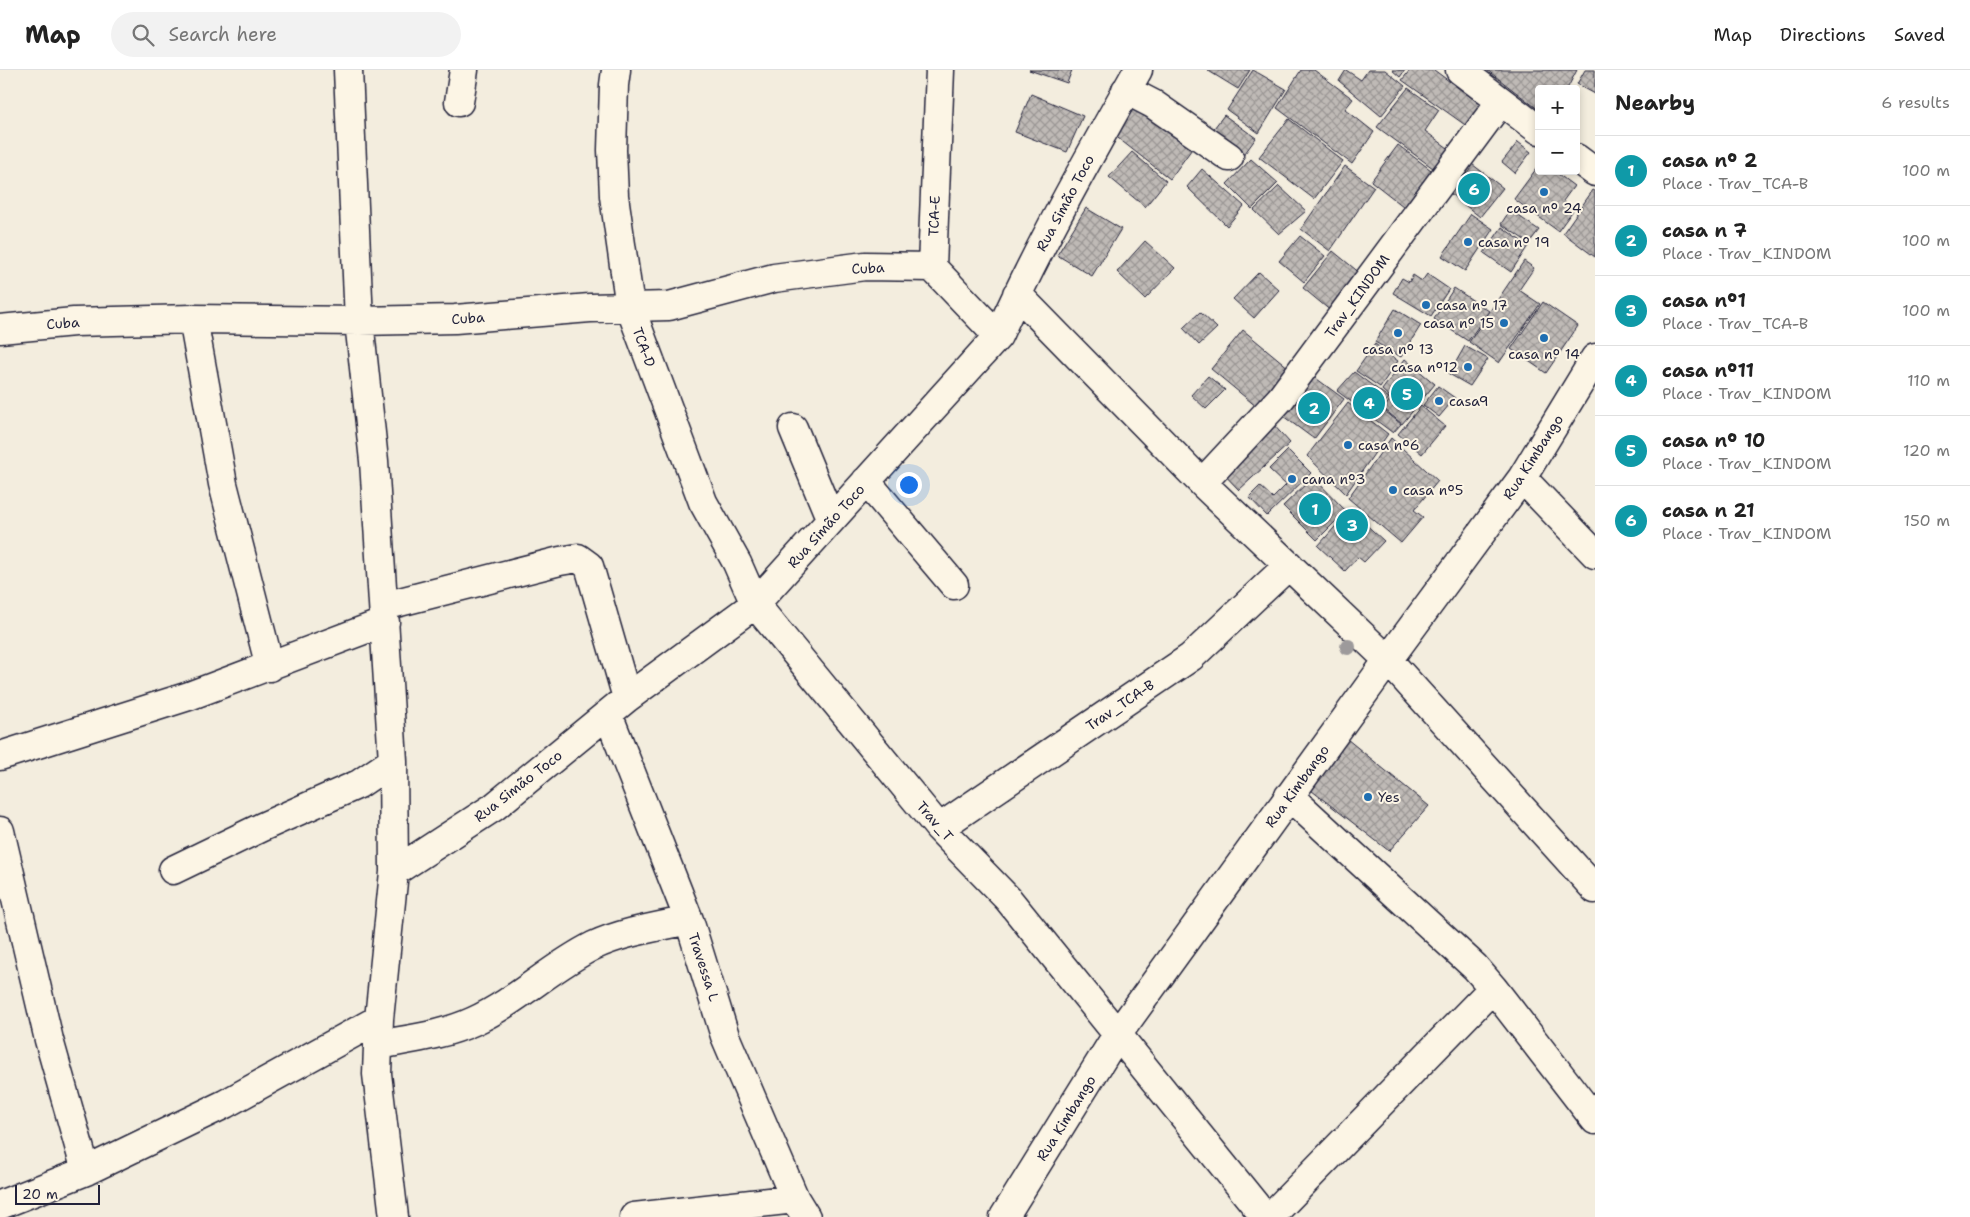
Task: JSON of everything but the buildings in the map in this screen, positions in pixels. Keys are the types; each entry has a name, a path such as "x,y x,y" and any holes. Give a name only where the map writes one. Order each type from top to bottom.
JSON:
{"street":[{"path":"348,70 359,322 374,461 393,761 394,872 378,1032 377,1074 394,1217"},
{"path":"459,102 464,70"},
{"name":"TCA-D","path":"616,70 612,141 614,196 630,307 703,502 737,563 755,604"},
{"name":"TCA-E","path":"932,267 940,70"},
{"path":"1460,70 1535,127"},
{"path":"1132,80 1153,104 1229,157"},
{"name":"Rua Simão Toco","path":"394,872 494,807 618,706 755,604 998,336 1017,294 1132,80"},
{"name":"Trav_KINDOM","path":"1202,483 1281,398 1501,101"},
{"path":"1580,161 1595,172"},
{"name":"Cuba","path":"0,329 74,322 193,319 359,322 455,320 590,308 669,306 774,278 865,266 932,267"},
{"path":"932,267 998,336"},
{"path":"1017,294 1202,483 1388,660 1595,889"},
{"path":"193,319 223,484 270,666"},
{"name":"Rua Kimbango","path":"1004,1217 1117,1035 1522,478 1595,358"},
{"path":"793,428 831,520"},
{"path":"1522,478 1595,554"},
{"path":"866,482 954,584"},
{"name":"Travessa L","path":"0,756 179,699 270,666 385,614 578,558 589,566 618,706 689,920 725,1036 800,1208"},
{"name":"Trav_TCA-B","path":"939,828 1190,657 1289,565"},
{"name":"Trav_T","path":"755,604 939,828 1008,899 1265,1217"},
{"path":"173,870 359,784 393,761"},
{"path":"1290,796 1475,967 1595,1120"},
{"path":"0,831 49,1040 86,1171"},
{"path":"0,1206 86,1171 378,1032 440,1033 474,1021 513,998 551,971 594,946 634,932 689,920"},
{"path":"1270,1217 1493,988"},
{"path":"634,1217 800,1208"}],"place":[{"name":"casa n 21","path":"1474,189"},
{"name":"casa nº 24","path":"1544,192"},
{"name":"casa nº 19","path":"1468,242"},
{"name":"casa nº 17","path":"1426,305"},
{"name":"casa nº 15","path":"1504,323"},
{"name":"casa nº 13","path":"1398,333"},
{"name":"casa nº 14","path":"1544,338"},
{"name":"casa nº12","path":"1468,367"},
{"name":"casa nº 10","path":"1407,394"},
{"name":"casa9","path":"1439,401"},
{"name":"casa nº11","path":"1369,403"},
{"name":"casa n 7","path":"1314,408"},
{"name":"casa nº6","path":"1348,445"},
{"name":"cana nº3","path":"1292,479"},
{"name":"casa nº5","path":"1393,490"},
{"name":"casa nº 2","path":"1315,509"},
{"name":"casa nº1","path":"1352,525"},
{"name":"Yes","path":"1368,797"}]}
